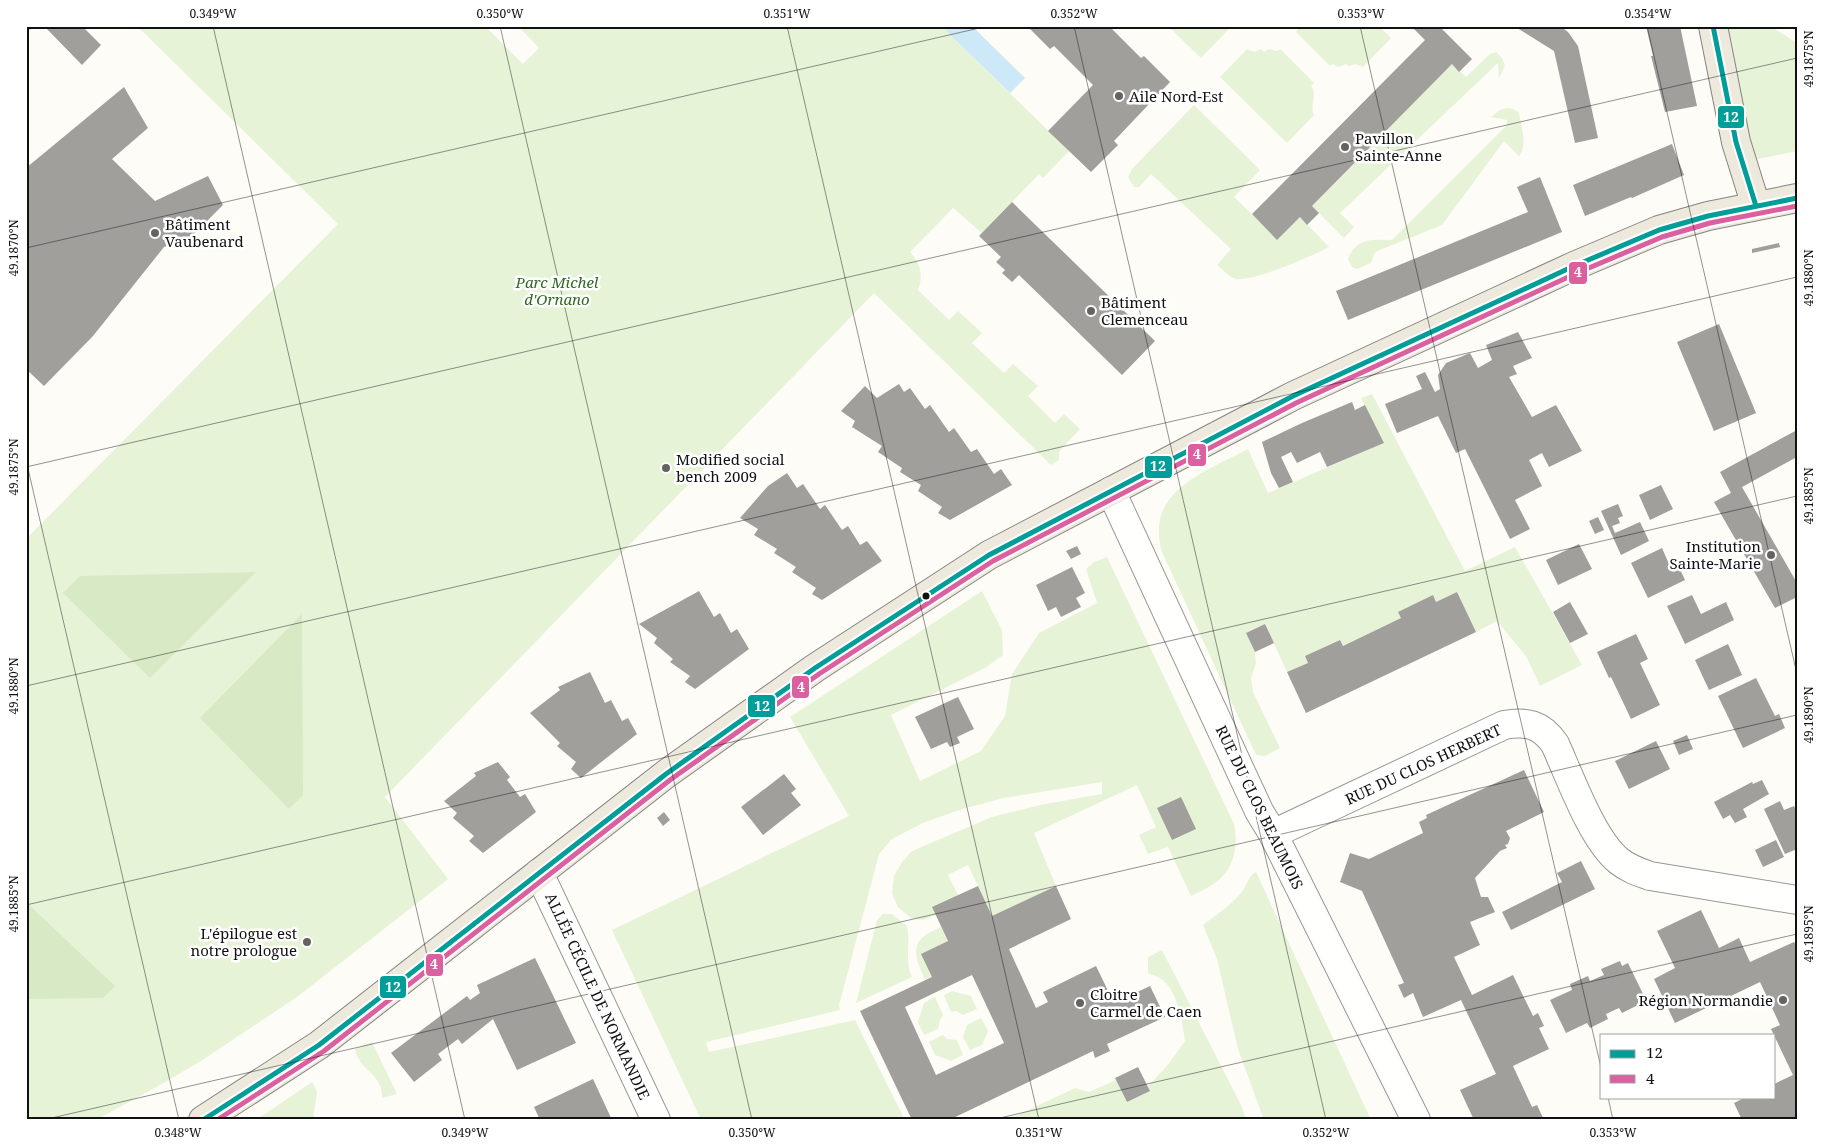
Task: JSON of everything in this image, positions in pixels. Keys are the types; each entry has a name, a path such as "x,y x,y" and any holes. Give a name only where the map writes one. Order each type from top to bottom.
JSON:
{"main road":[{"path":"1713,26 1736,142 1756,206"},
{"path":"203,1120 304,1056 666,774 815,668 989,555 1292,396 1574,266 1659,230 1708,216 1797,198"}],"street":[{"name":"RUE DU CLOS BEAUMOIS","path":"1110,491 1259,811 1273,834 1416,1120"},
{"name":"RUE DU CLOS HERBERT","path":"1273,834 1504,726 1517,723 1529,724 1548,733 1598,836 1618,860 1631,870 1650,876 1797,900"},
{"name":"ALLÉE CÉCILE DE NORMANDIE","path":"539,873 656,1120"}],"green space":[{"name":"Parc Michel d'Ornano","path":"137,26 485,26 523,64 539,48 518,26 948,26 946,31 1069,151 1043,178 1039,174 982,233 953,208 910,252 916,260 921,274 918,290 949,320 958,311 982,333 972,343 1004,373 1013,364 1038,386 1028,396 1055,423 1064,414 1080,429 1060,450 1059,460 1051,465 874,293 385,797 448,879 297,997 201,1061 160,1085 96,1120 26,1120 26,539 338,224"},
{"path":"1168,26 1226,26 1228,30 1201,58"},
{"path":"1296,26 1379,26 1391,38 1363,67 1356,64 1349,66 1346,64 1338,67 1333,64 1330,66 1296,32 1298,29"},
{"path":"1727,26 1770,26 1797,43 1797,151 1758,159 1752,157"},
{"path":"1247,49 1255,52 1261,49 1264,52 1269,49 1277,51 1280,49 1314,83 1311,86 1314,93 1312,107 1314,115 1287,143 1220,77"},
{"path":"1496,52 1502,58 1505,66 1499,78 1498,63 1340,213 1354,227 1344,238 1312,206 1452,64 1466,77 1490,54"},
{"path":"1194,105 1260,170 1234,197 1277,239 1300,217 1329,247 1268,273 1255,277 1236,279 1228,275 1217,265 1231,249 1151,174 1139,187 1134,187 1128,177 1132,169"},
{"path":"1507,108 1519,113 1523,147 1519,156 1504,141 1442,225 1375,252 1371,263 1357,269 1352,267 1348,259 1356,247 1366,241 1392,240 1507,125 1507,120 1491,117 1500,110"},
{"path":"1372,394 1465,571 1515,547 1582,665 1540,686 1526,656 1497,621 1476,632 1457,592 1436,602 1433,596 1401,618 1343,646 1340,640 1305,656 1308,663 1287,672 1265,624 1246,633 1255,652 1256,663 1251,678 1253,692 1280,748 1265,756 1256,755 1162,552 1159,531 1162,513 1170,499 1182,486 1214,466 1248,449 1268,493 1384,443 1361,398"},
{"path":"1107,557 1234,824 1236,840 1234,856 1227,871 1215,883 1191,896 1168,847 1148,854 1139,835 1156,827 1137,785 1034,833 1056,886 992,916 968,865 948,875 958,895 936,915 923,920 911,918 898,907 892,894 894,876 902,862 912,851 992,817 1045,804 1102,794 1102,782 1004,798 962,809 923,823 892,839 879,854 839,1005 840,1010 706,1042 709,1052 855,1020 905,1120 701,1120 612,930 849,816 790,717 982,591 1002,630 1003,655 985,668 891,715 920,781 981,751 1005,716 1012,674 1039,633 1097,603 1086,569 1094,562"},
{"path":"256,572 150,678 63,593 80,576"},
{"path":"302,614 303,795 289,809 200,718"},
{"path":"1256,872 1371,1120 1264,1120 1238,1049 1217,959 1203,925 1236,898"},
{"path":"26,902 115,986 103,998 26,999"},
{"path":"883,914 892,914 907,926 908,964 912,977 856,1003 877,920"},
{"path":"941,927 948,941 922,954 932,977 925,980 916,954 916,948 924,937"},
{"path":"1162,950 1242,1107 1246,1120 1007,1120 1075,1088 1089,1092 1116,1080 1127,1102 1150,1091 1148,1086 1167,1066 1185,1041 1176,1000 1172,992 1163,980 1148,973 1148,957"},
{"path":"952,991 971,996 977,1009 963,1015 956,1011 951,1012 944,995"},
{"path":"935,997 943,1015 938,1029 924,1035 918,1022 924,1003"},
{"path":"981,1018 988,1031 982,1045 970,1050 963,1037 967,1025"},
{"path":"943,1035 947,1039 957,1040 963,1055 951,1061 935,1055 929,1042"},
{"path":"372,1042 397,1094 382,1098 381,1089 377,1081 357,1056 355,1049"},
{"path":"312,1082 317,1092 313,1120 256,1120"}],"water":[{"path":"948,26 972,26 1025,78 1010,93 946,31"}],"building":[{"path":"44,26 82,26 101,45 82,65"},
{"name":"Aile Nord-Est","path":"1027,26 1109,26 1141,58 1144,56 1170,82 1114,141 1118,145 1091,172 1048,131 1093,85 1054,46 1050,49"},
{"name":"Pavillon Sainte-Anne","path":"1411,26 1439,26 1472,59 1459,72 1452,64 1312,206 1319,213 1307,225 1300,217 1277,240 1252,214 1425,40"},
{"path":"1514,26 1560,26 1568,32 1578,46 1598,138 1575,143 1554,51"},
{"path":"1646,26 1680,26 1697,106 1665,112 1651,56 1653,56"},
{"name":"Bâtiment Vaubenard","path":"124,87 148,128 112,159 155,201 208,176 223,205 191,237 164,247 93,336 44,386 26,369 26,168"},
{"path":"1672,144 1684,175 1585,216 1573,185"},
{"path":"1540,177 1562,232 1348,320 1336,291 1528,212 1517,187"},
{"name":"Bâtiment Clemenceau","path":"1012,202 1155,341 1122,375 1019,275 1012,282 1002,273 1005,270 996,262 1001,257 979,236"},
{"path":"1779,243 1780,247 1752,253 1752,249"},
{"path":"1719,324 1756,413 1714,431 1677,342"},
{"path":"1518,332 1532,358 1513,366 1517,374 1509,377 1532,417 1556,405 1582,451 1549,467 1542,453 1529,460 1542,486 1515,500 1530,529 1510,539 1465,449 1456,453 1438,416 1397,433 1385,404 1422,389 1416,376 1425,372 1435,392 1440,389 1438,375 1446,363 1470,353 1478,368 1492,360 1486,345"},
{"path":"899,384 904,392 910,388 925,409 930,405 949,432 954,428 971,452 977,449 994,474 1001,469 1012,485 950,520 938,513 942,507 918,491 921,485 900,472 902,468 878,452 882,446 852,427 855,421 841,411 865,386 877,398"},
{"path":"1352,402 1355,410 1365,405 1384,443 1327,467 1320,452 1297,463 1291,452 1281,457 1293,482 1279,488 1271,473 1262,442"},
{"path":"1797,430 1797,457 1742,487 1797,583 1797,597 1775,608 1714,502 1731,493 1720,472"},
{"path":"787,473 797,488 803,484 820,509 825,505 842,530 848,526 860,545 867,541 882,561 822,600 812,594 816,588 792,572 796,567 774,553 777,549 754,535 758,529 740,518 768,486"},
{"path":"1661,485 1673,509 1650,520 1639,495"},
{"path":"1618,504 1623,516 1618,518 1620,523 1612,526 1615,533 1640,522 1649,541 1621,555 1601,511"},
{"path":"1598,517 1604,530 1595,534 1589,521"},
{"path":"1579,544 1592,569 1558,585 1546,560"},
{"path":"1077,546 1081,554 1071,559 1066,551"},
{"path":"1662,548 1669,564 1676,561 1685,580 1648,598 1631,563"},
{"path":"1072,567 1085,593 1076,598 1081,607 1061,617 1056,607 1048,611 1036,585"},
{"path":"699,591 714,617 720,613 731,633 737,629 749,649 695,689 685,682 690,676 670,662 673,659 654,643 657,638 639,624"},
{"path":"1457,592 1476,632 1306,713 1287,672 1308,663 1305,656 1340,640 1343,646 1401,618 1398,612 1433,595 1436,602"},
{"path":"1692,595 1701,614 1726,602 1734,620 1685,644 1667,606"},
{"path":"1570,602 1588,634 1570,643 1553,612"},
{"path":"1265,624 1274,643 1255,652 1246,633"},
{"path":"1636,634 1648,659 1640,663 1660,705 1631,719 1597,652"},
{"path":"1728,644 1742,675 1709,690 1695,660"},
{"path":"590,672 605,703 611,700 622,721 628,718 637,734 581,778 571,769 576,762 557,746 560,743 530,713 560,690 558,687"},
{"path":"1756,678 1775,716 1779,714 1785,728 1743,748 1718,696"},
{"path":"958,697 974,729 957,737 960,743 950,747 947,742 931,749 915,717"},
{"path":"1687,735 1693,749 1679,755 1673,741"},
{"path":"1656,741 1670,769 1629,789 1615,761"},
{"path":"498,762 510,777 507,780 520,797 525,794 536,812 483,853 469,841 474,836 453,818 457,813 444,801 476,776 474,773"},
{"path":"1524,770 1544,812 1506,831 1510,838 1508,844 1505,845 1507,848 1500,851 1475,878 1481,897 1488,897 1495,912 1470,922 1480,945 1454,957 1472,995 1513,975 1533,1016 1538,1013 1544,1026 1539,1028 1549,1049 1513,1066 1532,1107 1537,1105 1544,1120 1474,1120 1460,1090 1496,1074 1461,1000 1423,1017 1413,993 1404,998 1398,985 1404,983 1362,891 1340,882 1350,853 1369,859 1423,833 1419,822 1427,818 1426,815"},
{"path":"784,774 796,789 791,793 801,805 763,835 741,807"},
{"path":"1762,780 1769,794 1743,809 1747,817 1735,823 1730,815 1723,819 1714,802 1752,782 1753,784"},
{"path":"1181,797 1196,829 1172,840 1157,808"},
{"path":"1780,801 1784,810 1794,806 1797,812 1797,849 1785,854 1764,809"},
{"path":"664,812 670,820 663,826 657,818"},
{"path":"1776,840 1784,857 1763,867 1755,850"},
{"path":"1581,861 1595,889 1511,930 1502,912 1562,882 1557,873"},
{"name":"Cloitre Carmel de Caen","path":"978,886 992,916 1056,886 1071,919 1009,949 1036,1008 1048,1002 1043,992 1096,966 1114,1003 1150,986 1165,1017 1107,1044 1110,1051 1095,1058 1093,1051 949,1120 912,1120 860,1011 932,977 921,954 948,941 932,907","holes":["972,975 1004,1043 936,1075 905,1007"]},
{"path":"1701,910 1719,948 1739,938 1750,962 1794,942 1797,947 1797,1120 1742,1120 1734,1103 1744,1098 1776,1098 1776,1083 1793,1075 1776,1039 1776,1034 1773,1034 1771,1029 1780,1025 1760,982 1675,1023 1654,979 1675,968 1657,931"},
{"path":"535,958 576,1043 517,1070 493,1019 462,1044 458,1039 438,1054 442,1060 414,1082 391,1053 467,996 470,1000 480,993 477,985"},
{"path":"1620,961 1622,966 1628,963 1644,996 1638,999 1640,1004 1622,1013 1619,1008 1606,1014 1608,1019 1590,1028 1587,1023 1566,1033 1550,1000 1572,990 1570,984 1588,976 1590,981 1604,975 1601,969"},
{"path":"1138,1067 1150,1091 1127,1102 1115,1078"},
{"path":"593,1079 612,1120 540,1120 534,1107"}],"transit line":[{"name":"12","path":"1713,26 1736,142 1756,206"},
{"name":"12","path":"203,1120 319,1045 666,774 815,668 989,555 1293,396 1574,266 1659,230 1708,216 1797,198"},
{"name":"4","path":"217,1120 324,1051 670,780 819,674 993,561 1296,403 1577,273 1662,237 1710,223 1797,206"}],"place":[{"name":"Aile Nord-Est","path":"1119,96"},
{"name":"Pavillon Sainte-Anne","path":"1345,147"},
{"name":"Bâtiment Vaubenard","path":"155,233"},
{"name":"Bâtiment Clemenceau","path":"1091,311"},
{"name":"Modified social bench 2009","path":"666,468"},
{"name":"Institution Sainte-Marie","path":"1771,555"},
{"name":"L'épilogue est notre prologue","path":"307,942"},
{"name":"Région Normandie","path":"1783,1000"},
{"name":"Cloitre Carmel de Caen","path":"1080,1003"}]}
